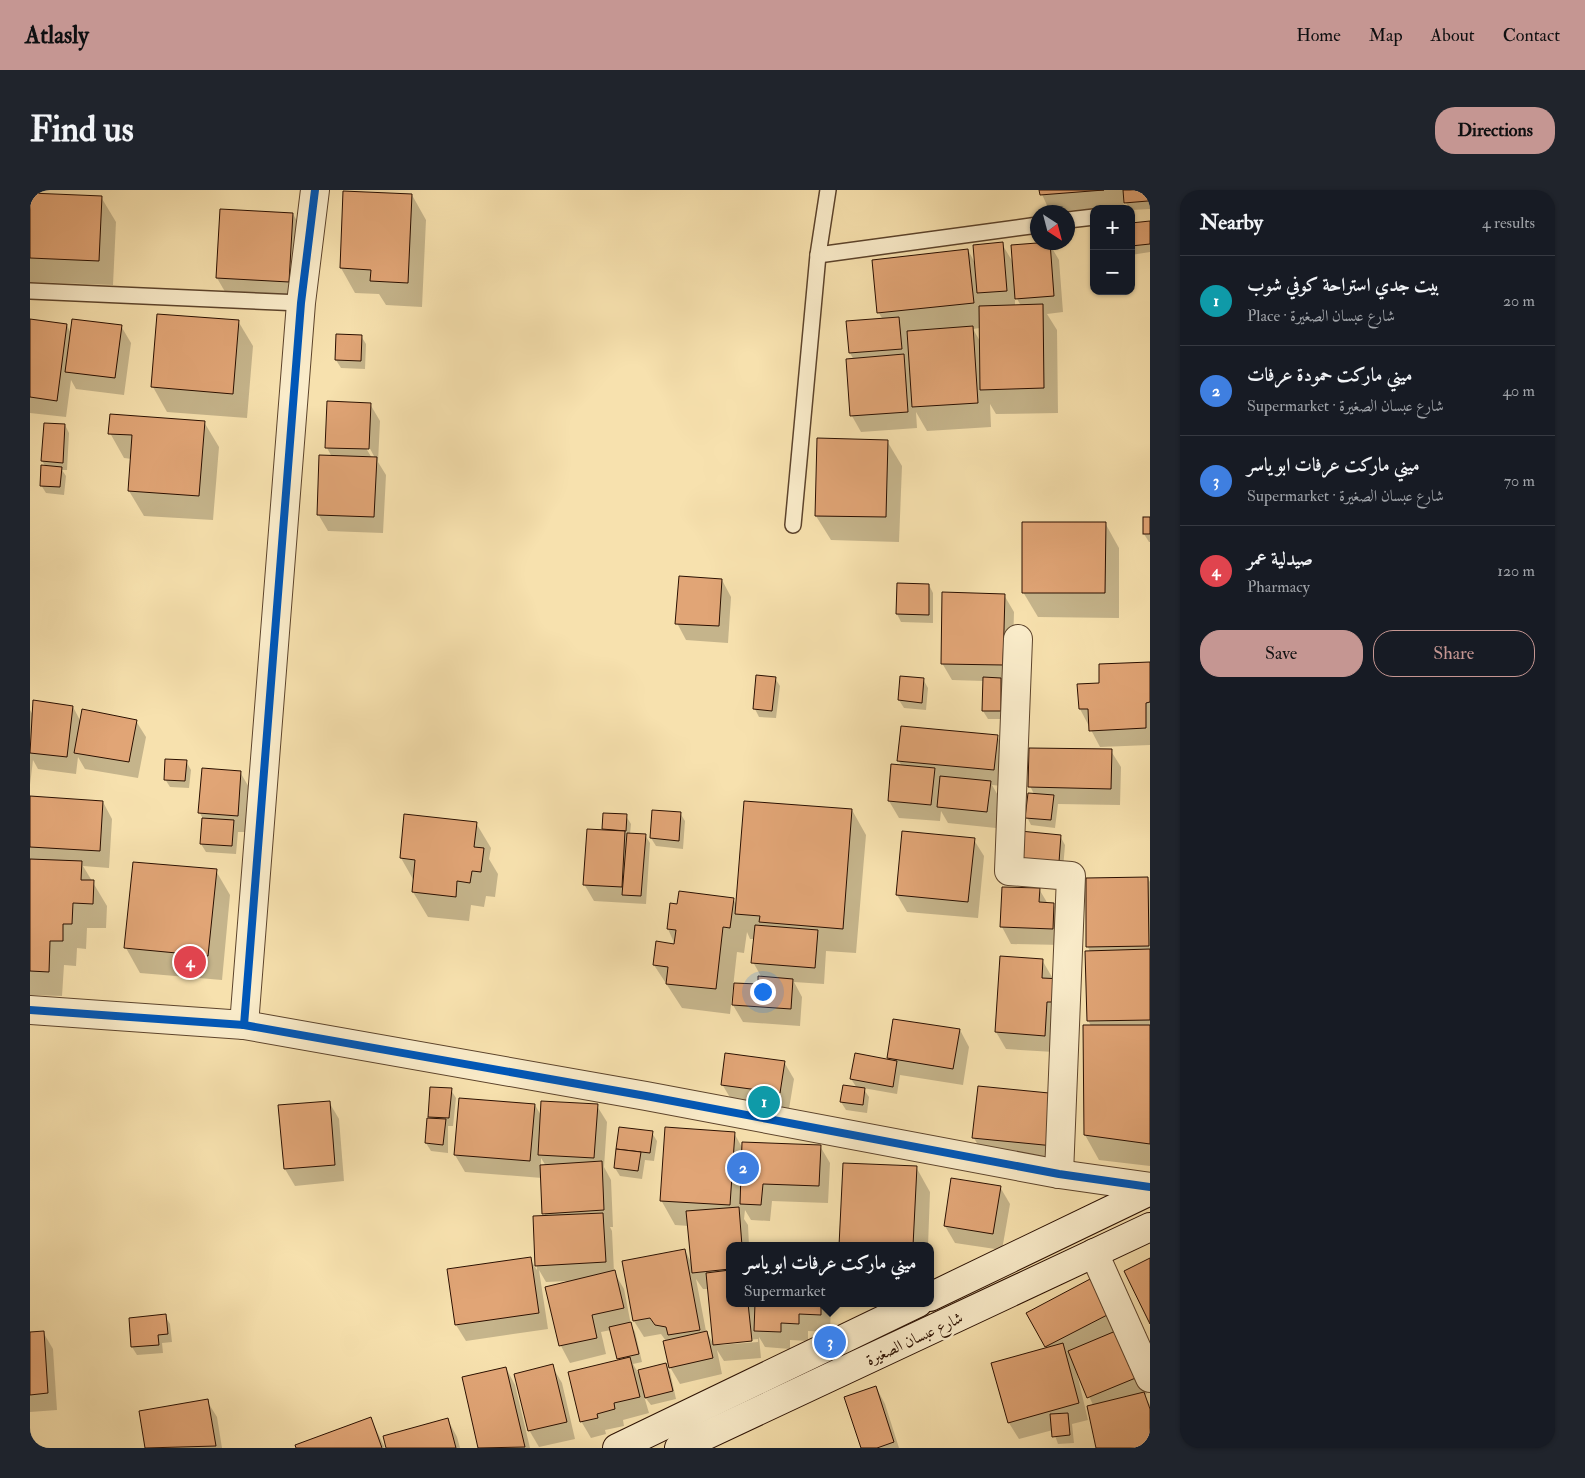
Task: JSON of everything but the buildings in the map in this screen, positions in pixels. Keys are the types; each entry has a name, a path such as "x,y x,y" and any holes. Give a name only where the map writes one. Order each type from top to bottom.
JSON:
{"street":[{"path":"244,1025 302,303 315,190"},
{"path":"1018,639 1009,871 1071,876 1059,1174"},
{"path":"30,1010 244,1025 655,1098 1059,1174 1150,1187"},
{"name":"شارع عبسان الصغيرة","path":"934,1295 1150,1192"},
{"name":"شارع عبسان الصغيرة","path":"679,1448 1150,1227"},
{"path":"1094,1253 1150,1378"},
{"name":"شارع عبسان الصغيرة","path":"617,1448 910,1307"}],"lane":[{"path":"794,525 818,255 828,190"},
{"path":"1075,219 1090,217"},
{"path":"818,255 1030,225"},
{"path":"30,291 302,303"}],"cycle path":[{"path":"244,1025 301,303 315,190"},
{"path":"30,1010 244,1025 646,1096 1059,1174 1150,1187"}],"place":[{"name":"صيدلية عمر","path":"190,962"},
{"name":"بيت جدي استراحة كوفي شوب","path":"764,1102"},
{"name":"ميني ماركت حمودة عرفات","path":"743,1168"},
{"name":"ميني ماركت عرفات ابو ياسر","path":"830,1342"}]}
